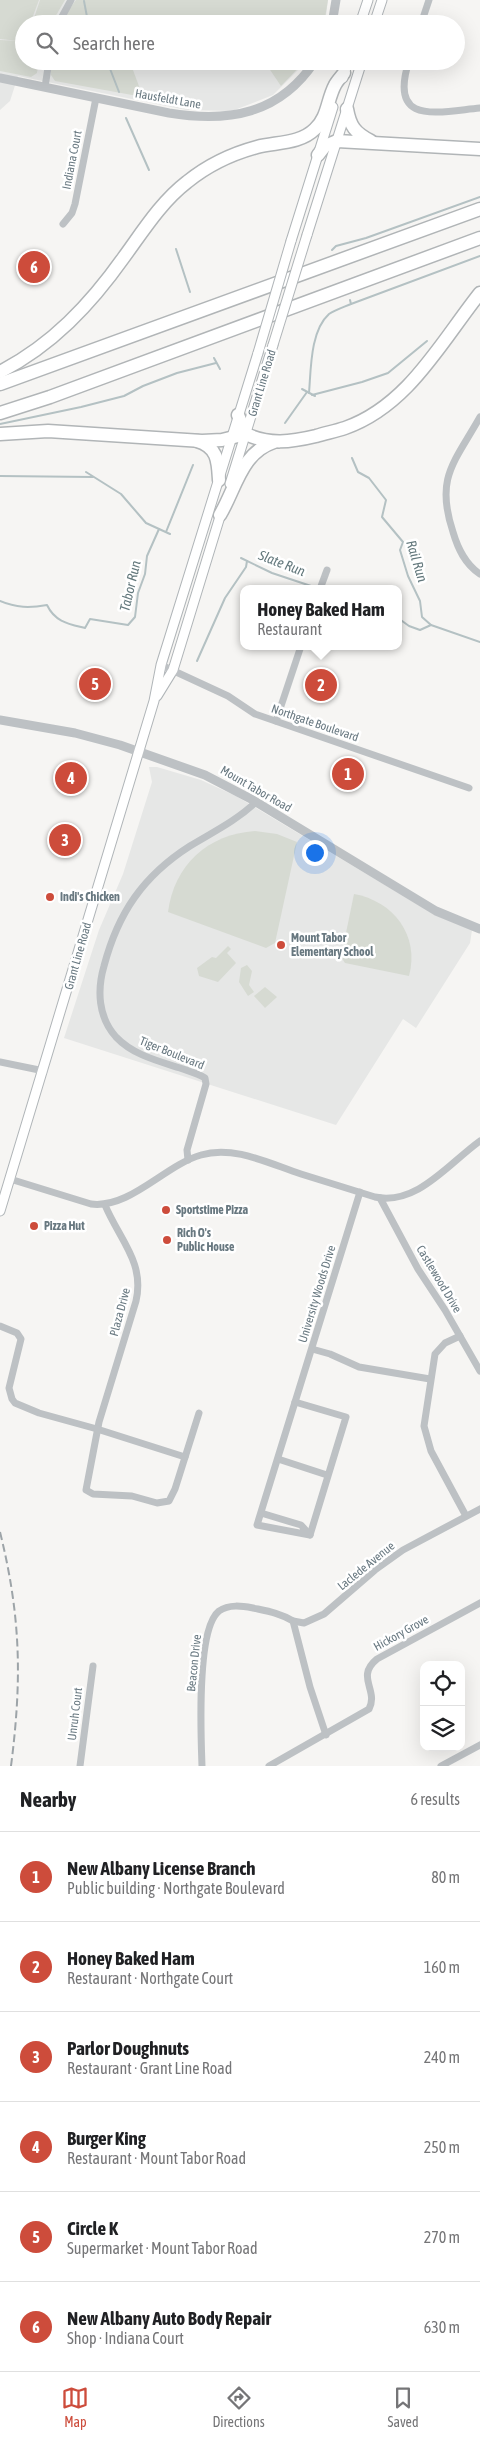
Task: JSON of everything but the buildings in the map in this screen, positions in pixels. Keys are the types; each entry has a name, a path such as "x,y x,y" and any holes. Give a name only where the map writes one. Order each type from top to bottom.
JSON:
{"highway":[{"path":"0,372 45,344 83,310 158,210 185,183 214,163 230,156 260,146 301,138 314,130 320,124 334,86 344,70"},
{"path":"348,109 349,120 353,129 371,142"},
{"path":"301,138 327,147 371,142 480,149"},
{"path":"0,384 480,209"},
{"path":"0,413 480,238"},
{"path":"220,515 249,457 263,446 274,442 305,438 346,428 387,404 412,382 480,293"},
{"path":"238,415 246,434"},
{"path":"0,434 48,431 190,440 222,440 246,434 264,441 274,442"},
{"path":"190,440 207,445 215,453 218,462 219,480"}],"main road":[{"path":"363,15 368,0"},
{"path":"377,15 382,0"},
{"name":"Grant Line Road","path":"154,701 173,670 308,235 345,70"},
{"name":"Grant Line Road","path":"0,1212 154,701 161,665 233,438 238,415 291,242 327,147 348,109 359,70"}],"street":[{"path":"63,15 72,0"},
{"path":"334,15 336,0"},
{"path":"424,15 429,0"},
{"path":"44,87 47,70"},
{"name":"Hausfeldt Lane","path":"0,78 195,118 222,118 246,113 269,104 297,83 308,70"},
{"path":"407,70 403,91 414,108 425,112 480,108"},
{"name":"Indiana Court","path":"63,224 72,213 75,204 96,98"},
{"path":"480,417 450,470 444,494 448,518 456,543 464,558 480,574"},
{"path":"321,585 327,570"},
{"path":"276,721 300,650"},
{"name":"Northgate Boulevard","path":"161,665 228,696 255,714 469,788"},
{"name":"Mount Tabor Road","path":"0,720 75,733 123,746 137,753 205,775 256,802 436,911 480,929"},
{"name":"Tiger Boulevard","path":"188,1160 187,1150 206,1084 204,1078 140,1054 122,1042 112,1031 105,1018 100,1004 99,987 111,940 125,910 139,890 176,857 241,816 256,802"},
{"path":"0,1062 44,1071"},
{"path":"10,1179 91,1204 104,1205 118,1201 188,1160 208,1153 222,1152 248,1156 380,1198 400,1197 421,1188 480,1142"},
{"name":"University Woods Drive","path":"261,1512 360,1192"},
{"name":"Castlewood Drive","path":"380,1198 418,1268 480,1371"},
{"name":"Plaza Drive","path":"104,1205 136,1265 140,1283 98,1430 85,1486 87,1492 110,1496 132,1496 166,1503 172,1498 199,1413"},
{"path":"0,1326 17,1333 21,1339 9,1388 15,1403 39,1413 186,1457"},
{"path":"460,1336 445,1344 435,1354 424,1420 426,1439 466,1516"},
{"path":"312,1349 330,1354 359,1367 430,1380"},
{"path":"295,1402 346,1417 310,1536"},
{"path":"278,1459 327,1475"},
{"name":"Laclede Avenue","path":"293,1621 304,1623 324,1614 403,1550 480,1509"},
{"path":"261,1512 301,1525 310,1536 257,1525 261,1512"},
{"name":"Hickory Grove","path":"269,1766 326,1736 369,1709 372,1701 366,1675 371,1663 480,1603"},
{"name":"Beacon Drive","path":"202,1766 202,1687 207,1641 212,1621 224,1609 235,1606 275,1612 293,1621"},
{"path":"293,1621 310,1687 326,1736"},
{"name":"Unruh Court","path":"80,1766 93,1666"},
{"path":"441,1766 480,1745"}],"shaded area":[{"path":"0,0 328,0 326,15 15,15 15,70 298,70 273,95 232,111 186,110 18,76 10,101 0,110"},
{"path":"0,0 39,0 33,15 15,15 15,41 0,39"},
{"path":"40,0 65,0 56,15 35,15"},
{"path":"76,0 328,0 326,15 66,15"},
{"path":"0,40 15,41 15,70 38,70 37,73 31,77 0,71"},
{"path":"51,70 133,70 143,97 55,81 51,75"},
{"path":"270,70 296,70 281,86"},
{"name":"Mount Tabor Elementary School","path":"149,767 157,767 201,780 236,796 435,915 472,930 470,943 416,1028 403,1019 336,1125 64,1038 99,930 123,874 152,782"},
{"path":"255,831 277,834 297,842 275,943 266,948 168,912 178,880 196,855 222,838 238,833"},
{"path":"354,894 381,904 400,922 407,934 411,947 409,976 345,963 341,957"},
{"path":"228,946 231,949 227,953 236,963 218,982 199,976 197,968 212,957 216,958"},
{"path":"247,965 252,971 249,985 254,992 248,996 239,982 241,968"},
{"path":"265,987 277,997 265,1008 254,996"}],"waterway":[{"name":"Rail Run","path":"84,1 87,15"},
{"name":"Rail Run","path":"110,70 119,92"},
{"name":"Rail Run","path":"126,118 149,170"},
{"path":"332,250 336,246 366,238 480,197"},
{"name":"Rail Run","path":"176,249 190,292"},
{"path":"351,304 480,256"},
{"path":"309,393 311,362 318,330 329,314 351,304 350,300"},
{"path":"312,395 388,373 427,341"},
{"name":"Rail Run","path":"214,358 220,369"},
{"path":"0,424 124,396 143,386 177,373 216,363"},
{"name":"Rail Run","path":"302,389 315,396"},
{"path":"285,423 307,392"},
{"name":"Rail Run","path":"352,458 358,472 369,478 386,500 382,517 403,542 400,550 408,576 420,601 422,617 431,625"},
{"path":"166,532 193,465"},
{"name":"Slate Run","path":"86,472 121,494 146,523 170,534"},
{"path":"0,476 93,477"},
{"name":"Tabor Run","path":"0,601 23,607 47,605 58,619 85,628 90,619 128,625 135,617 138,593 145,574 147,556 159,529"},
{"name":"Slate Run","path":"241,558 272,573 308,585"},
{"path":"197,661 225,598 246,567 247,561"},
{"name":"Slate Run","path":"402,621 420,630 431,625 480,642"}],"railway":[{"path":"0,1532 12,1592 18,1649 17,1705 11,1766"}],"place":[{"name":"New Albany Auto Body Repair","path":"34,267"},
{"name":"Circle K","path":"95,684"},
{"name":"Honey Baked Ham","path":"321,685"},
{"name":"New Albany License Branch","path":"348,774"},
{"name":"Burger King","path":"71,778"},
{"name":"Parlor Doughnuts","path":"65,840"},
{"name":"Indi's Chicken","path":"50,897"},
{"name":"Mount Tabor Elementary School","path":"281,945"},
{"name":"Sportstime Pizza","path":"166,1210"},
{"name":"Pizza Hut","path":"34,1226"},
{"name":"Rich O's Public House","path":"167,1240"}]}
